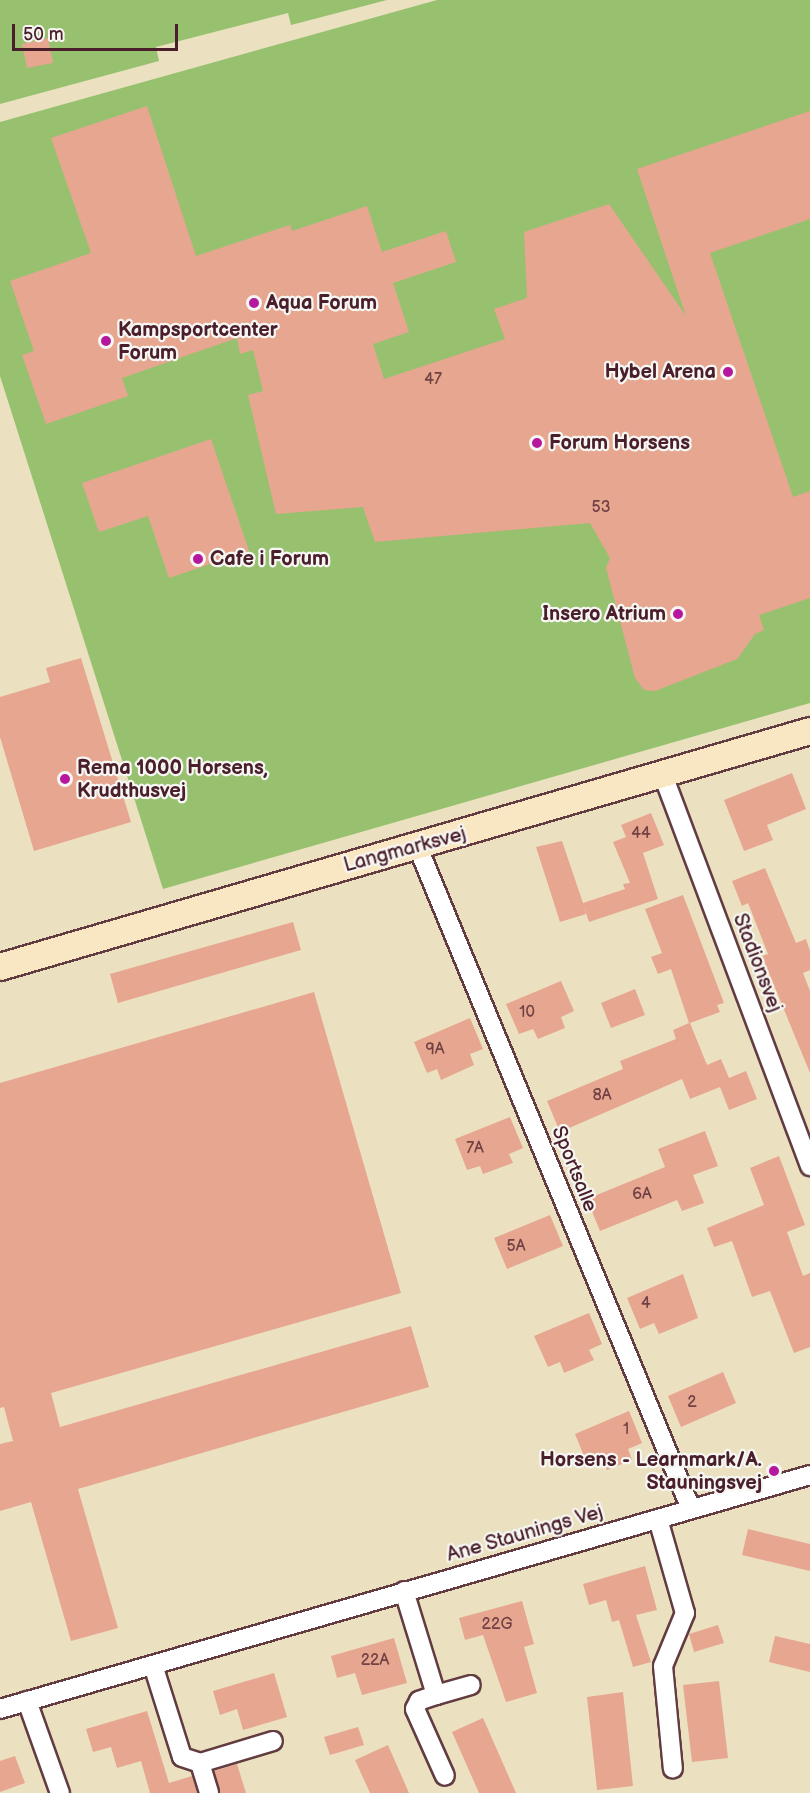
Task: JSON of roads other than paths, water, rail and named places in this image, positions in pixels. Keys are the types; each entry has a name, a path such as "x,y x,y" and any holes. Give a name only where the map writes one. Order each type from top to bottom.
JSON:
{"main road":[{"name":"Langmarksvej","path":"0,967 810,731"}],"street":[{"name":"Stadionsvej","path":"663,775 810,1166"},
{"name":"Sportsalle","path":"417,845 691,1509"},
{"name":"Ane Staunings Vej","path":"0,1709 810,1475"},
{"path":"658,1519 685,1613 663,1666 673,1769"},
{"path":"404,1591 436,1695"},
{"path":"153,1665 182,1757 200,1763 273,1741"},
{"path":"445,1776 415,1709 419,1701 471,1684"},
{"path":"27,1701 60,1793"},
{"path":"200,1763 209,1793"}],"place":[{"name":"Aqua Forum","path":"254,303"},
{"name":"Kampsportcenter Forum","path":"106,341"},
{"name":"Hybel Arena","path":"728,372"},
{"name":"Forum Horsens","path":"537,443"},
{"name":"Cafe i Forum","path":"198,559"},
{"name":"Insero Atrium","path":"678,614"},
{"name":"Rema 1000 Horsens, Krudthusvej","path":"65,779"},
{"name":"Horsens - Learnmark/A. Stauningsvej","path":"774,1471"}]}
